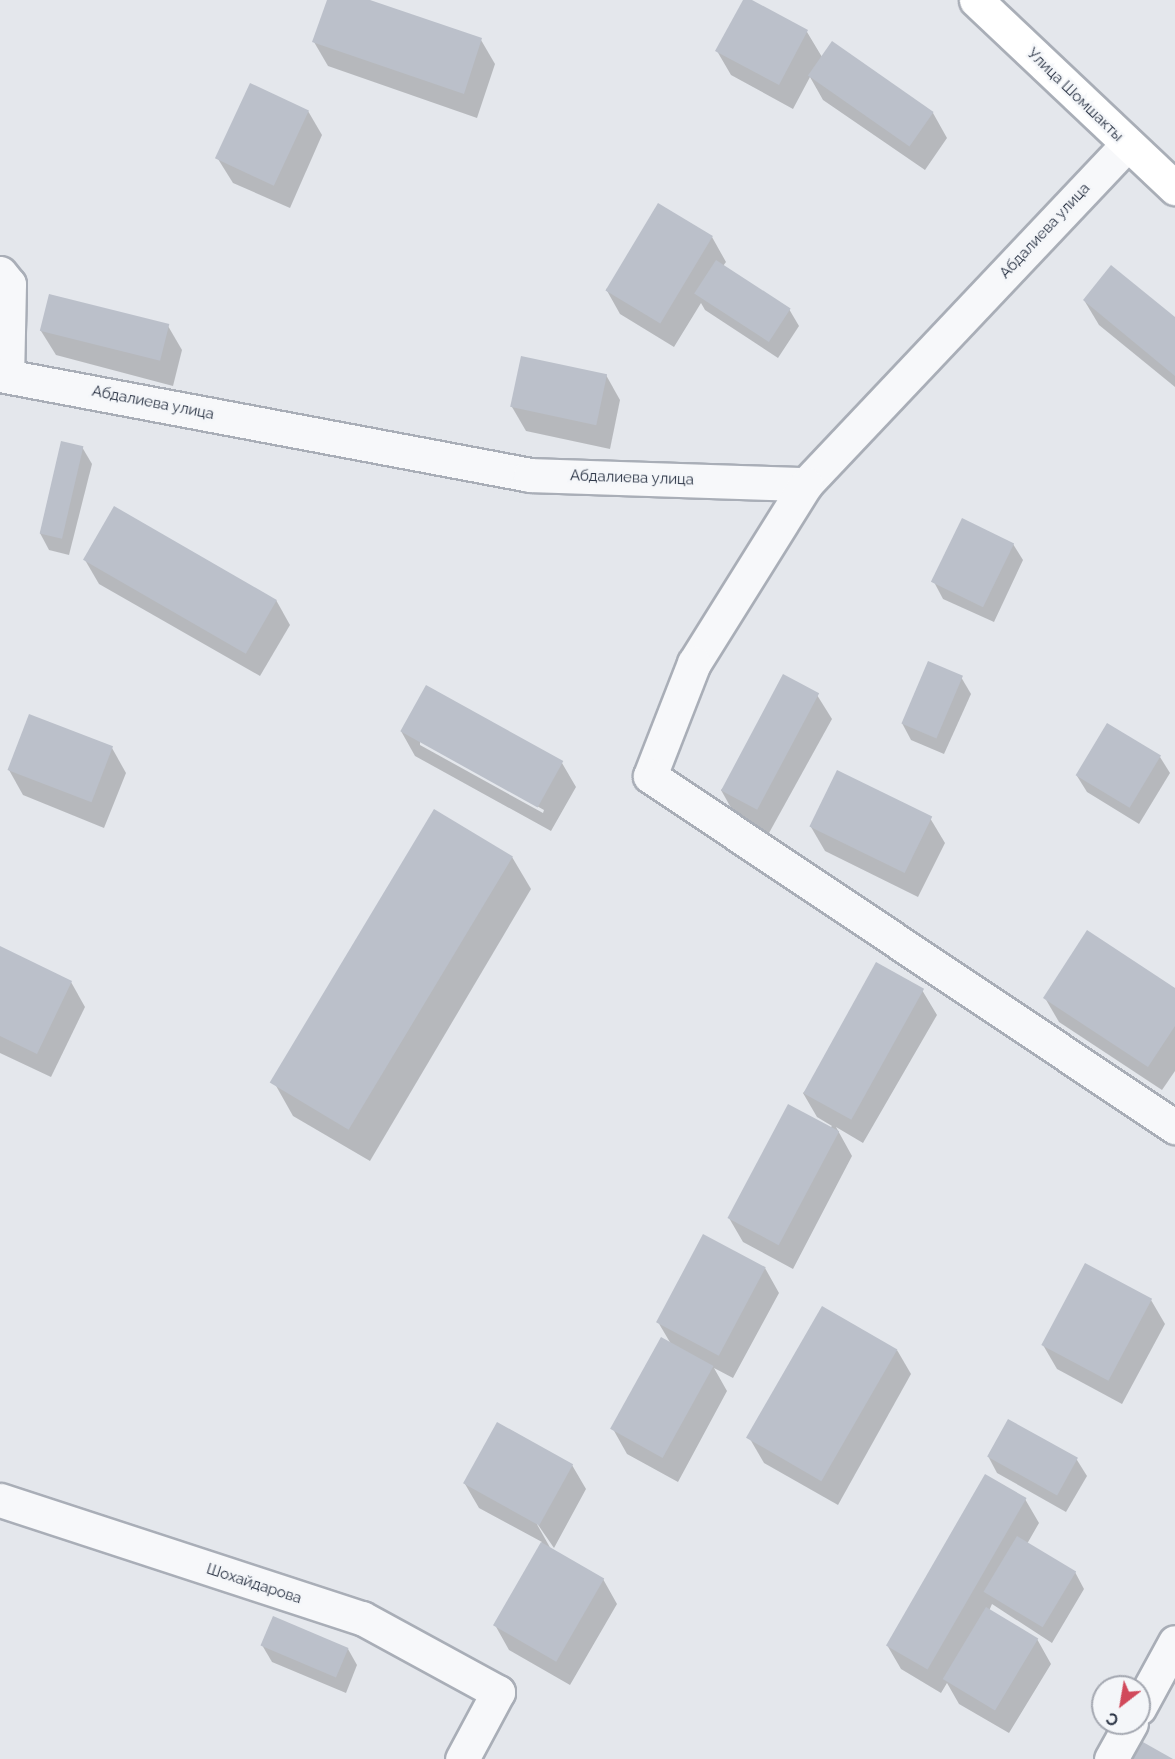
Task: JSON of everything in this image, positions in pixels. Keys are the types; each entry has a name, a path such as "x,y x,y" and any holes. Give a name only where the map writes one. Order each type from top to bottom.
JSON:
{"main road":[{"name":"Улица Шомшакты","path":"976,0 1175,188"}],"street":[{"name":"Абдалиева улица","path":"4,375 531,475 806,484 1127,144"},
{"path":"0,273 9,284 4,375"},
{"path":"806,484 694,663 650,776 1175,1127"},
{"name":"Шохайдарова","path":"0,1500 362,1618 498,1692 462,1759"},
{"path":"1151,1686 1175,1642"},
{"path":"1111,1759 1124,1735"}],"building":[{"path":"327,0 370,0 482,38 464,94 312,42"},
{"path":"743,0 752,0 808,30 779,85 715,51"},
{"path":"832,41 934,112 909,147 808,75"},
{"path":"250,83 309,110 274,186 215,158"},
{"path":"658,203 713,236 660,323 605,290"},
{"path":"716,260 791,308 769,342 694,294"},
{"path":"1111,265 1175,317 1175,376 1083,300"},
{"path":"49,294 169,324 160,361 40,331"},
{"path":"521,356 607,374 596,425 510,407"},
{"path":"61,441 83,446 62,539 40,534"},
{"path":"114,506 277,600 246,654 83,560"},
{"path":"962,518 1014,543 983,607 931,582"},
{"path":"928,661 963,676 936,738 901,724"},
{"path":"783,674 819,693 757,810 721,791"},
{"path":"426,685 563,761 538,807 400,731"},
{"path":"29,714 113,746 92,802 7,770"},
{"path":"1107,723 1161,755 1130,808 1076,775"},
{"path":"837,770 932,816 905,873 809,827"},
{"path":"434,809 513,856 349,1130 270,1082"},
{"path":"1087,930 1175,988 1175,1026 1148,1067 1043,998"},
{"path":"0,946 72,981 37,1054 0,1036"},
{"path":"876,962 924,989 851,1120 803,1093"},
{"path":"788,1104 839,1131 779,1245 727,1218"},
{"path":"703,1234 766,1267 719,1356 656,1322"},
{"path":"1085,1263 1152,1299 1108,1381 1041,1345"},
{"path":"822,1306 897,1350 821,1481 746,1438"},
{"path":"661,1337 713,1366 663,1458 610,1429"},
{"path":"1008,1419 1078,1458 1057,1495 987,1457"},
{"path":"497,1422 573,1464 539,1525 463,1483"},
{"path":"985,1474 1027,1498 928,1669 886,1645"},
{"path":"1017,1536 1076,1572 1043,1627 984,1592"},
{"path":"541,1542 604,1578 556,1662 493,1625"},
{"path":"986,1607 1038,1638 995,1710 943,1679"},
{"path":"273,1616 348,1648 336,1677 260,1645"},
{"path":"1134,1737 1173,1759 1121,1759"}]}
